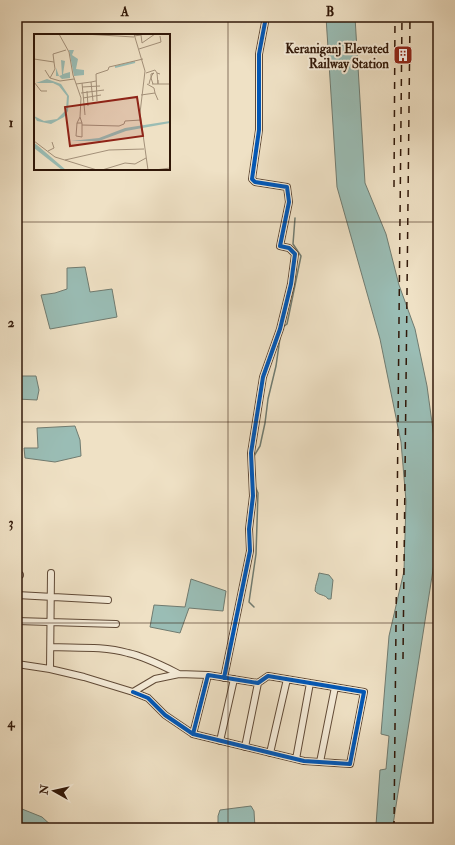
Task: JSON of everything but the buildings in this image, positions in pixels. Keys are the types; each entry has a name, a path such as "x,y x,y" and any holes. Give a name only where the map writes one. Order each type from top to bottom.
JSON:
{"street":[{"path":"224,678 250,551 249,529 252,496 251,453 263,377 280,329 291,284 295,254 289,248 280,246 289,202 287,187 255,182 252,179 258,130 259,54 266,17"},
{"path":"50,669 51,573"},
{"path":"17,595 108,600"},
{"path":"17,622 116,624"},
{"path":"51,647 111,649 129,653 156,663 179,674"},
{"path":"17,664 50,669 84,677 133,692 148,698 165,715 193,734 220,741 245,747 270,753 296,759 320,762 350,764 364,692 268,676 258,683 245,747"},
{"path":"133,692 155,679 179,674 208,675 258,683"},
{"path":"193,734 208,675"},
{"path":"220,741 234,679"},
{"path":"270,753 287,679"},
{"path":"296,759 310,683"},
{"path":"320,762 335,687"}],"water":[{"path":"326,17 355,17 365,183 386,234 399,285 415,329 427,386 438,467 438,538 393,825 376,825 380,770 386,769 389,736 381,734 389,636 404,571 406,501 401,442 380,339 337,187"},
{"path":"85,267 90,292 112,289 117,317 50,329 41,295 67,289 67,268"},
{"path":"17,376 36,376 39,390 37,400 17,399"},
{"path":"75,426 80,440 81,456 55,462 25,458 24,448 38,448 37,428"},
{"path":"319,573 329,575 333,580 331,599 318,594 315,591"},
{"path":"191,579 226,591 223,611 189,608 180,633 150,627 154,605 185,607"},
{"path":"251,806 254,811 255,828 218,828 218,816 220,810"},
{"path":"17,807 42,817 54,828 17,828"}],"waterway":[{"path":"283,327 287,324 301,256 293,244 295,218"},
{"path":"254,456 260,446 280,338"},
{"path":"254,607 249,602 256,554 258,493 255,486"}],"railway":[{"path":"394,187 395,17"},
{"path":"394,828 402,17"},
{"path":"403,659 410,17"}],"cycle path":[{"path":"224,678 250,551 249,529 253,496 251,453 263,377 280,329 291,284 295,254 289,248 280,246 289,202 287,187 255,182 252,179 259,130 259,54 266,17"},
{"path":"133,692 148,698 165,715 193,734 304,761 350,764 364,692 268,676 258,683 208,675 193,734"}],"place":[{"name":"Keraniganj Elevated Railway Station","path":"403,55"}]}
